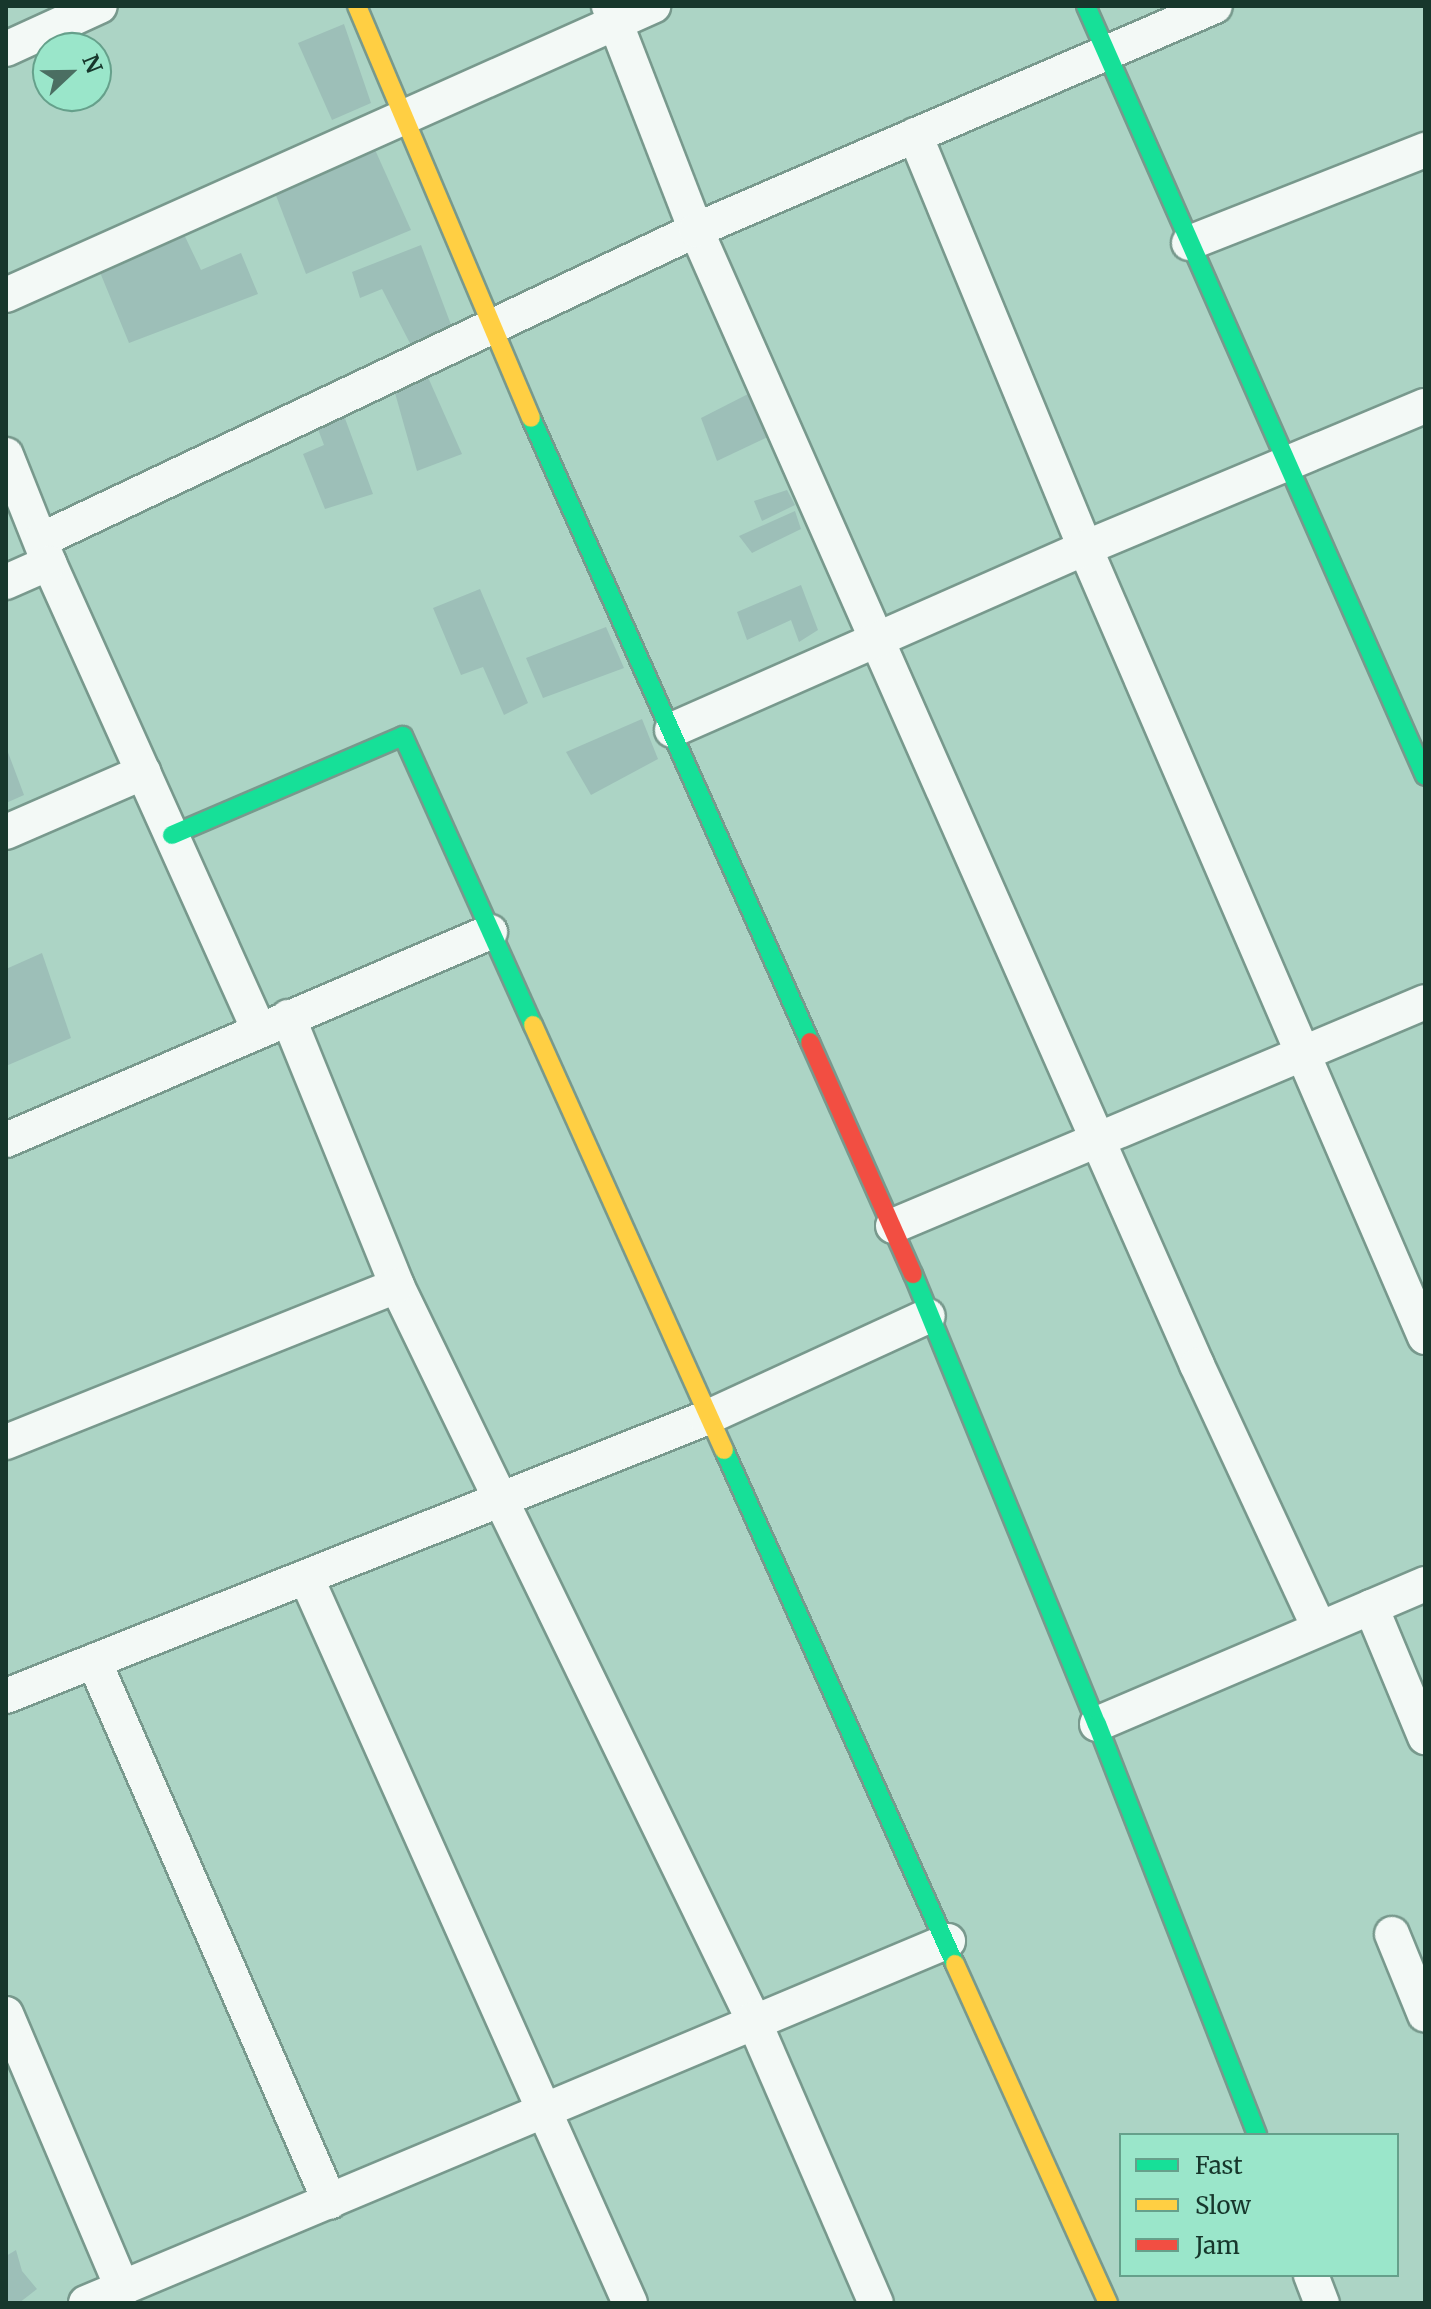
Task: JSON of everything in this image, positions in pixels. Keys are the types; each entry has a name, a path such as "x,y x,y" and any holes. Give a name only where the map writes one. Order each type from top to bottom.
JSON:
{"street":[{"path":"6,49 100,6"},
{"path":"357,6 491,328 893,1226 1097,1724 1256,2133"},
{"path":"6,295 402,115 612,14 653,6"},
{"path":"1086,6 1425,776"},
{"path":"6,582 45,552 491,328 696,230 1215,6"},
{"path":"612,14 696,230 880,637 1097,1137 1319,1628"},
{"path":"915,135 1085,548 1300,1056 1425,1337"},
{"path":"1189,243 1425,150"},
{"path":"672,730 1085,548 1425,406"},
{"path":"6,455 45,552 172,835 274,1024 498,1501 753,2019 876,2303"},
{"path":"172,835 403,736 706,1418 948,1941 1108,2303"},
{"path":"6,832 144,772"},
{"path":"6,1140 490,932"},
{"path":"893,1226 1097,1137 1425,1002"},
{"path":"6,1442 397,1286"},
{"path":"6,1696 706,1418 928,1316"},
{"path":"306,1577 630,2303"},
{"path":"1097,1724 1425,1584"},
{"path":"1371,1607 1425,1737"},
{"path":"94,1661 330,2202"},
{"path":"1392,1934 1425,2015"},
{"path":"86,2303 546,2111 753,2019 948,1941"},
{"path":"6,2014 123,2289"},
{"path":"1312,2277 1322,2303"}],"building":[{"path":"344,24 371,103 332,120 298,43"},
{"path":"372,143 411,230 306,274 272,185"},
{"path":"179,224 201,270 241,253 258,294 129,343 97,265"},
{"path":"421,245 453,330 414,351 382,289 360,298 352,272"},
{"path":"427,375 462,454 417,471 395,393"},
{"path":"752,392 772,435 717,461 701,418"},
{"path":"343,413 373,494 325,509 303,454 324,445 316,424"},
{"path":"787,490 795,505 762,521 754,501"},
{"path":"795,511 801,529 752,553 739,536"},
{"path":"801,585 818,630 799,642 791,620 747,640 737,612"},
{"path":"480,589 528,703 504,715 483,667 461,675 433,608"},
{"path":"606,627 624,668 543,698 526,658"},
{"path":"642,719 658,759 591,795 566,752"},
{"path":"6,747 24,795 6,803"},
{"path":"42,953 71,1038 6,1066 6,969"},
{"path":"16,2250 22,2271 37,2289 19,2303 6,2303 6,2256"}],"traffic: fast":[{"path":"1086,6 1425,776"},
{"path":"531,418 810,1042"},
{"path":"172,835 403,736 533,1025"},
{"path":"913,1274 1097,1724 1256,2133"},
{"path":"724,1450 955,1964"}],"traffic: slow":[{"path":"357,6 531,418"},
{"path":"533,1025 724,1450"},
{"path":"955,1964 1108,2303"}],"traffic: jam":[{"path":"810,1042 913,1274"}]}
